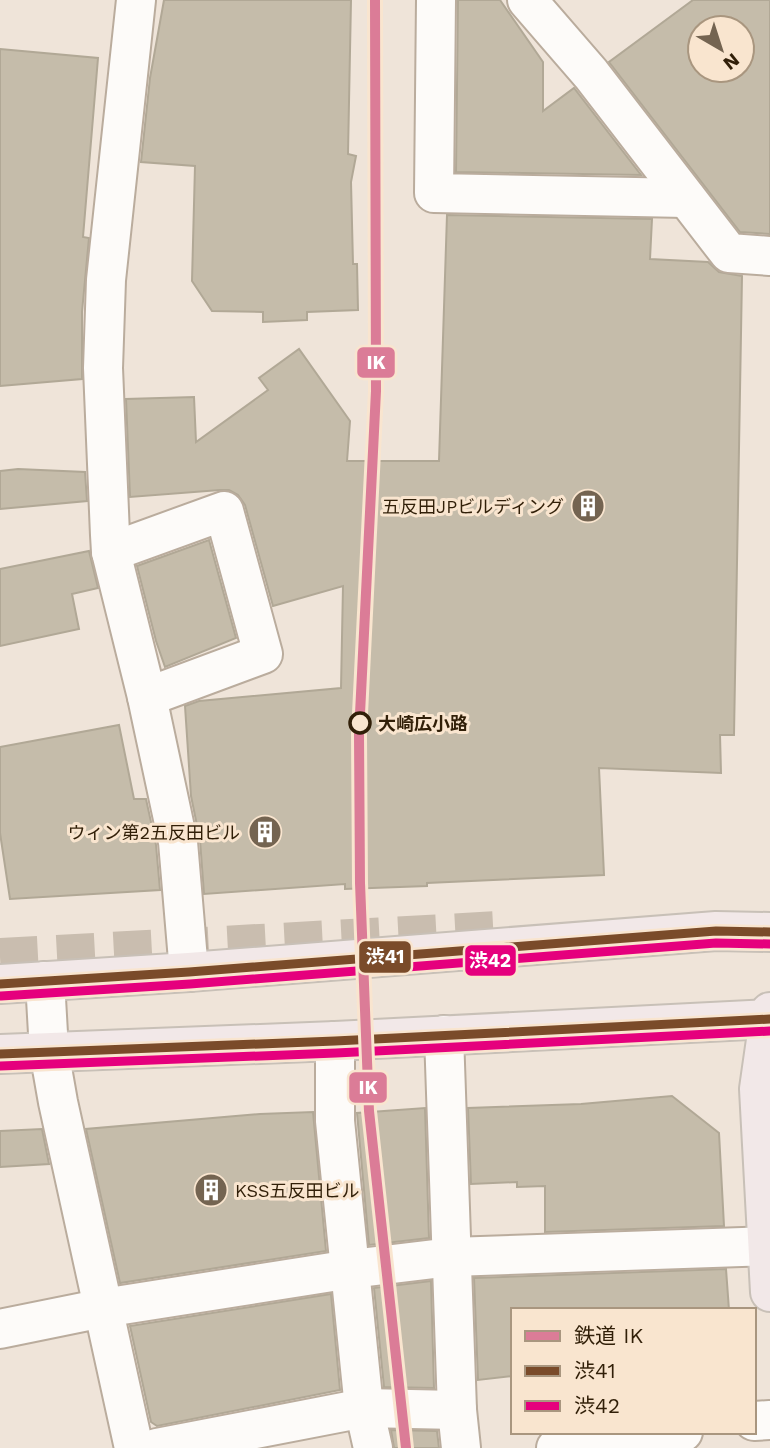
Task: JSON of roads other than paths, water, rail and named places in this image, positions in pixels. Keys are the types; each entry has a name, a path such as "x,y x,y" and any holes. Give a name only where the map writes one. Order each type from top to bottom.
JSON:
{"main road":[{"path":"0,984 716,931 770,932"},
{"path":"0,1054 335,1041 769,1017 760,1088 770,1292"}],"street":[{"path":"136,0 106,291 103,368 111,552 147,697 178,842 189,972"},
{"path":"436,0 434,193 686,198"},
{"path":"527,0 591,74 729,253 770,256"},
{"path":"111,552 224,511 263,654 147,697"},
{"path":"46,981 49,1051 58,1102 134,1448"},
{"path":"444,1035 457,1410 461,1448"},
{"path":"335,1041 335,1121 364,1408 373,1448"},
{"path":"0,1329 103,1308 351,1269 451,1257 768,1246"},
{"path":"157,1448 364,1408 457,1410"},
{"path":"556,1448 622,1445 674,1434"}],"tunnel":[{"path":"0,957 499,930"}],"rail line":[{"name":"IK","path":"375,0 376,391 359,734 360,883 369,1111 406,1448"}],"place":[{"name":"五反田JPビルディング","path":"588,506"},
{"name":"大崎広小路","path":"360,723"},
{"name":"ウィン第2五反田ビル","path":"265,832"},
{"name":"KSS五反田ビル","path":"211,1190"}]}
